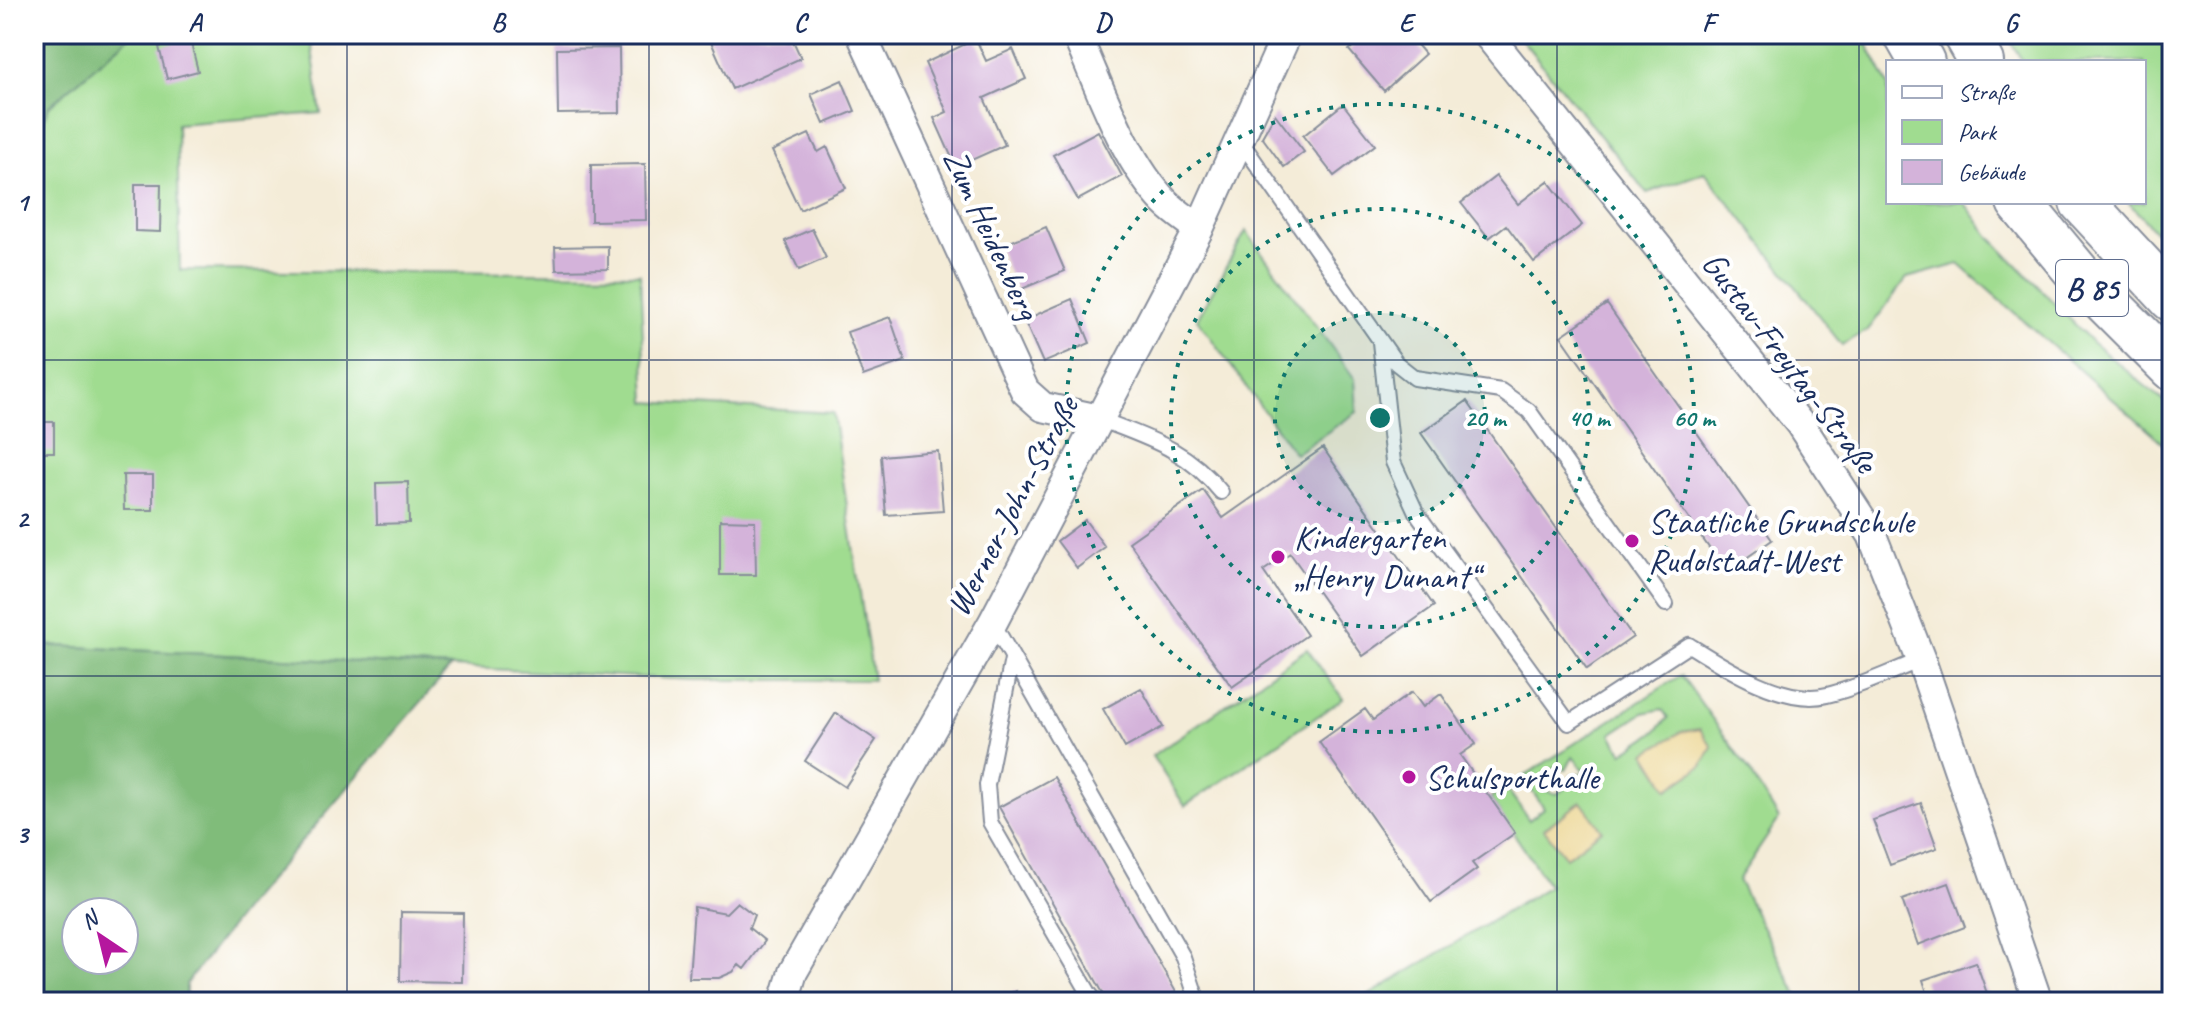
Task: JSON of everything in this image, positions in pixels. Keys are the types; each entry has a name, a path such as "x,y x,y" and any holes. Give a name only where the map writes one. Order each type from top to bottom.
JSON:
{"main road":[{"path":"1906,34 1921,60"},
{"path":"1965,34 1980,60"},
{"name":"B 85","path":"2021,204 2082,278 2172,368"},
{"name":"B 85","path":"2084,204 2172,299"}],"street":[{"name":"Zum Heidenberg","path":"861,34 1025,391 1043,407 1099,419"},
{"path":"1076,34 1143,175 1166,203 1199,229"},
{"name":"Werner-John-Straße","path":"784,1002 793,972 993,622 1199,229 1287,34"},
{"name":"Gustav-Freytag-Straße","path":"1487,34 1816,447 1872,535 1921,660 2038,1002"}],"lane":[{"path":"1239,139 1396,363 1415,378 1501,391 1529,411 1666,604"},
{"path":"1380,342 1393,462 1416,512 1569,723 1689,645 1727,669 1777,691 1798,696 1825,696 1921,660"},
{"path":"1099,419 1175,451 1203,470 1221,492"},
{"path":"993,622 1183,957 1195,993 1192,1002"},
{"path":"1012,659 987,785 990,822 1092,997 1075,1002"}],"green space":[{"path":"34,34 133,34 49,106 34,141"},
{"path":"133,34 310,34 321,113 177,124 180,270 640,274 646,402 833,413 873,680 695,680 37,645 34,638 34,141 49,106"},
{"path":"1517,34 1862,34 1886,80 1886,204 1966,204 1991,238 2093,343 2172,408 2172,451 1959,264 1907,278 1868,330 1842,345 1705,172 1647,193"},
{"path":"2006,34 2165,34 2172,41 2172,250 2130,204 2146,204 2146,60 2022,60"},
{"path":"1246,231 1355,379 1357,412 1295,454 1197,319"},
{"path":"34,638 38,645 451,667 248,904 186,984 186,1002 34,1002"},
{"path":"1307,649 1343,699 1185,806 1152,756"},
{"path":"1681,675 1746,766 1779,819 1738,880 1801,1002 1358,1002 1549,886 1490,798","holes":["1662,709 1668,718 1656,731 1623,753 1611,734 1643,713","1573,757 1585,772 1571,776 1568,786 1557,794 1547,791 1541,783 1545,773 1555,767 1566,770","1524,780 1544,808 1529,820 1508,790"]}],"sand":[{"path":"1700,729 1712,747 1702,766 1668,789 1646,753 1681,732"},
{"path":"1581,802 1602,830 1566,857 1544,829"}],"building":[{"path":"790,34 801,58 732,89 708,35"},
{"path":"1368,34 1375,34 1381,41 1389,34 1408,34 1425,54 1384,91 1349,50"},
{"path":"190,39 198,71 167,79 159,47"},
{"path":"976,39 986,61 1013,49 1026,79 984,98 1005,145 956,167 934,118 947,112 925,63"},
{"path":"619,48 620,113 558,114 557,49"},
{"path":"842,80 855,111 824,124 811,94"},
{"path":"1343,104 1375,145 1334,176 1303,136"},
{"path":"1275,114 1304,152 1284,167 1262,137"},
{"path":"1098,131 1122,176 1078,200 1053,155"},
{"path":"809,134 818,152 827,147 846,188 800,210 772,151"},
{"path":"645,164 646,220 591,221 591,165"},
{"path":"1496,176 1518,204 1548,181 1582,225 1534,262 1506,225 1489,238 1461,203"},
{"path":"135,184 161,184 160,232 135,231"},
{"path":"1046,227 1065,271 1017,291 998,247"},
{"path":"812,229 826,258 799,270 785,241"},
{"path":"608,246 608,269 556,270 555,247"},
{"path":"1072,299 1090,343 1043,363 1024,320"},
{"path":"1607,304 1772,540 1726,572 1561,336"},
{"path":"890,317 905,361 863,376 847,332"},
{"path":"1467,401 1633,637 1587,669 1421,433"},
{"path":"34,422 54,422 54,452 34,452"},
{"path":"1323,448 1434,606 1363,656 1290,553 1263,571 1307,635 1232,687 1129,542 1203,490 1223,518"},
{"path":"938,451 943,511 886,515 881,456"},
{"path":"123,475 153,475 153,510 124,510"},
{"path":"408,482 409,523 377,524 376,483"},
{"path":"720,520 755,521 756,575 720,575"},
{"path":"1085,520 1105,547 1077,568 1057,541"},
{"path":"1141,688 1163,727 1125,748 1103,709"},
{"name":"Schulsporthalle","path":"1412,692 1423,707 1441,694 1476,744 1460,755 1515,833 1472,863 1477,869 1431,902 1319,742 1365,709 1373,720"},
{"path":"836,713 876,740 845,787 805,761"},
{"path":"1054,777 1176,992 1157,1002 1108,1002 999,807"},
{"path":"1921,803 1937,848 1890,865 1873,820"},
{"path":"1949,883 1965,927 1918,945 1902,900"},
{"path":"737,902 754,915 749,928 765,941 744,969 739,965 733,972 719,978 689,978 694,907 726,913"},
{"path":"401,912 463,913 462,982 400,981"},
{"path":"1976,962 1990,1002 1930,1002 1923,980"},
{"path":"1016,991 1019,1002 985,1002 985,1001"}],"place":[{"name":"Staatliche Grundschule Rudolstadt-West","path":"1632,541"},
{"name":"Kindergarten „Henry Dunant“","path":"1278,557"},
{"name":"Schulsporthalle","path":"1409,777"}]}
